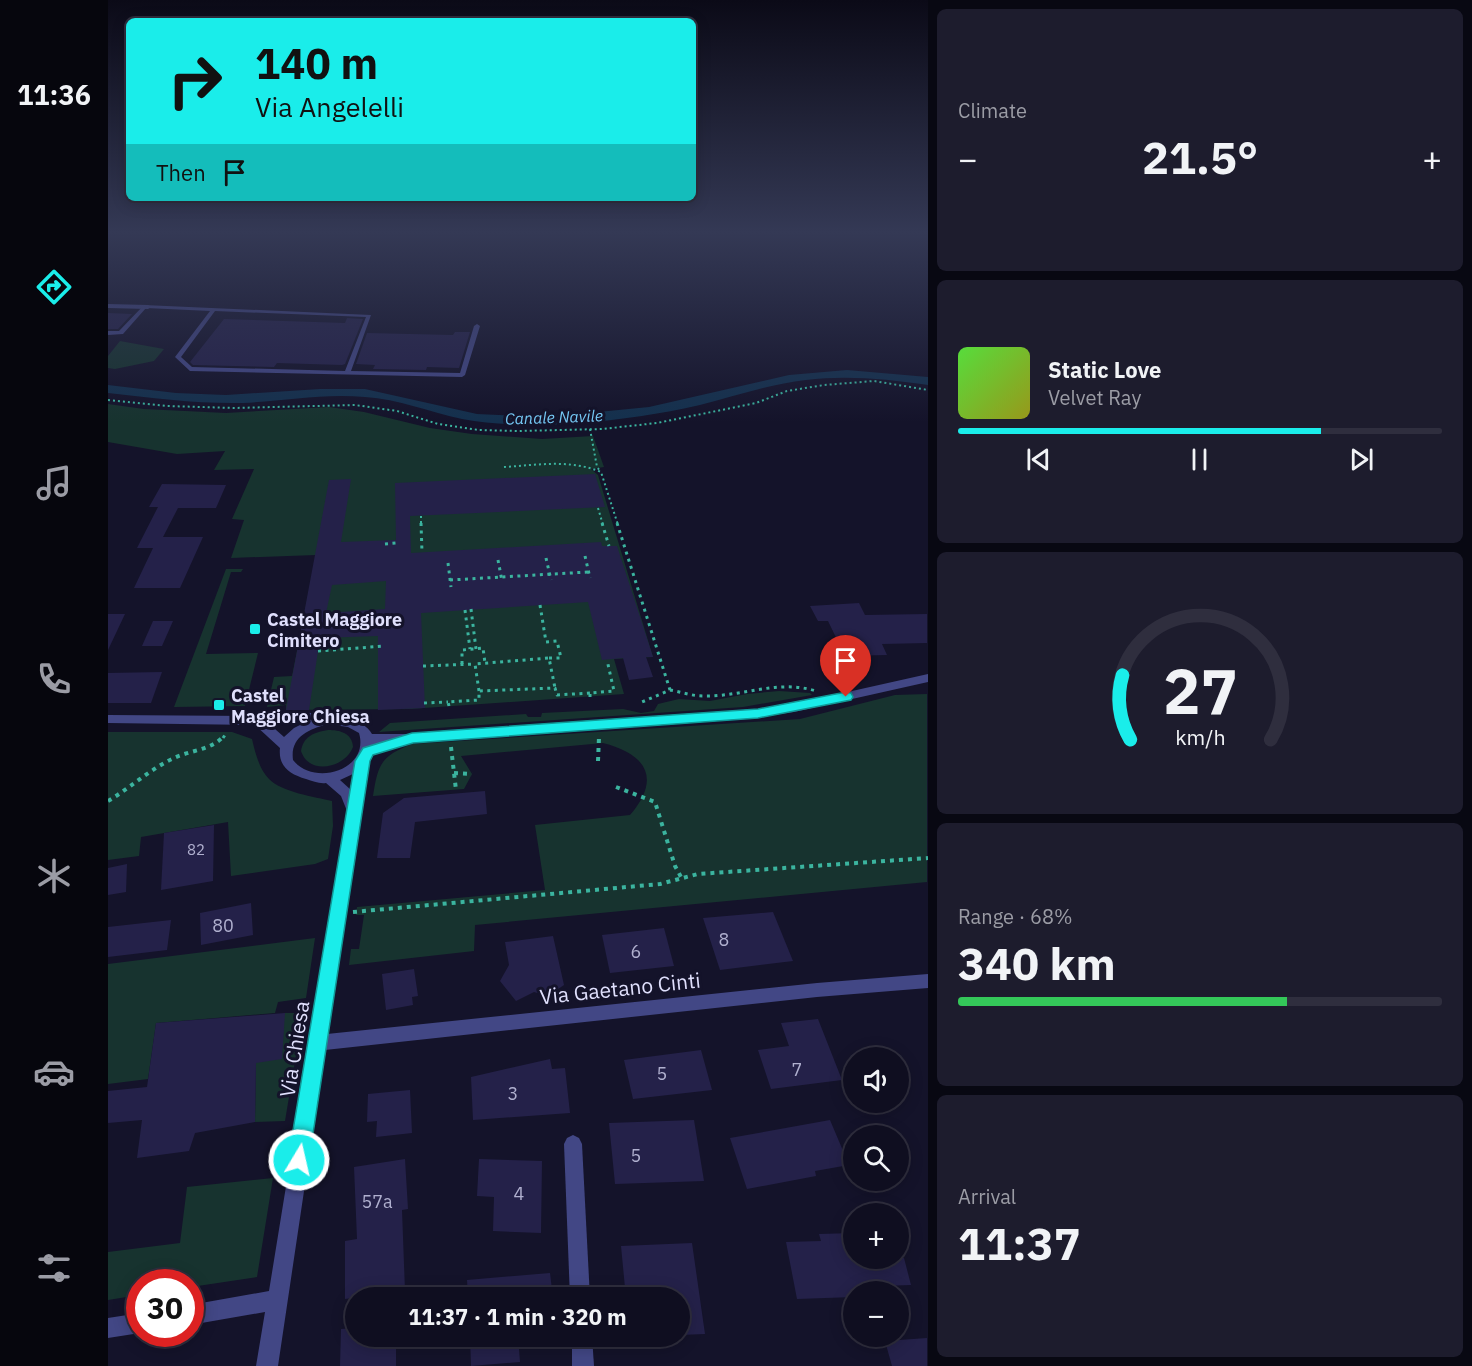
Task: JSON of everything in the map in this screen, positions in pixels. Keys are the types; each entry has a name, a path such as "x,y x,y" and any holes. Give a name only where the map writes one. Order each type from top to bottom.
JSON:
{"street":[{"path":"108,306 146,307"},
{"path":"327,720 301,729 292,736 286,746 285,755 288,763 295,770 310,777 329,778 354,769 366,750 412,738 758,713 927,678"},
{"path":"252,720 261,717 301,716 354,724 361,728 366,750"},
{"path":"108,719 252,720 259,722 286,746"},
{"name":"Via Chiesa","path":"267,1366 354,811 366,750"},
{"path":"329,778 346,793 354,811"},
{"name":"Via Gaetano Cinti","path":"317,1043 805,991 927,981"},
{"path":"573,1144 580,1287"},
{"path":"204,1312 277,1300"},
{"path":"108,1328 126,1325"},
{"path":"583,1347 584,1366"}],"lane":[{"path":"108,333 121,333 146,307 369,316 347,373"},
{"path":"213,310 178,357 190,369 462,375 477,326"}],"path":[{"path":"108,400 167,406 234,408 355,405 397,411 438,424 479,430 590,429 657,423 756,403 787,392 824,385 874,381 927,390"},
{"path":"590,429 597,467 601,472 670,690"},
{"path":"504,467 576,464 601,472"},
{"path":"598,508 609,546"},
{"path":"421,516 422,552"},
{"path":"385,544 396,543"},
{"path":"585,556 590,578"},
{"path":"546,558 550,580"},
{"path":"498,560 501,579"},
{"path":"448,563 451,587"},
{"path":"450,580 501,579 588,572"},
{"path":"423,666 561,658 557,641 546,642 540,605"},
{"path":"471,609 476,649"},
{"path":"465,610 470,649"},
{"path":"318,651 385,646"},
{"path":"462,664 462,650 483,648 485,663"},
{"path":"549,658 557,695 590,695 614,691 606,660"},
{"path":"424,703 449,704 479,700 475,664"},
{"path":"642,702 670,690 705,696 785,687 807,687 821,693 828,700"},
{"path":"479,691 555,688"},
{"path":"108,801 178,756 222,740 228,728"},
{"path":"598,761 599,743"},
{"path":"450,744 456,790"},
{"path":"454,773 472,774"},
{"path":"616,788 656,802 675,866 681,877"},
{"path":"351,912 660,884 681,877 710,873 927,858"}],"green space":[{"path":"120,341 164,349 154,361 115,369 108,368 108,356"},
{"path":"108,404 144,409 226,413 329,407 364,412 430,428 472,434 542,439 593,436 604,467 591,469 598,475 653,657 614,659 624,694 410,709 286,710 286,705 267,707 274,677 292,676 316,555 231,558 244,520 232,519 254,469 214,470 225,451 177,454 108,442"},
{"path":"226,569 243,569 241,572 231,572 206,654 258,653 245,706 174,707"},
{"path":"779,691 812,695 743,707 379,732 390,723 526,714 528,717 541,717 542,713 623,709 641,713 654,711 658,704 679,699 710,701"},
{"path":"927,694 927,882 475,925 474,951 349,965 351,949 359,949 364,915 356,915 357,907 545,890 535,825 630,815 640,802 647,779 645,769 639,761 618,748 603,743 461,756 472,774 464,789 373,796 379,769 383,762 402,748 412,744 800,719 895,695"},
{"path":"328,730 348,735 353,747 343,760 335,764 319,766 311,764 301,751 304,742 318,732"},
{"path":"108,732 232,732 252,739 260,765 274,784 332,801 333,826 328,859 315,864 231,876 228,822 141,837 139,856 108,860"},
{"path":"315,938 306,998 278,1002 275,1013 156,1023 148,1079 108,1084 108,964"},
{"path":"285,1013 303,1013 285,1121 255,1122 256,1063"},
{"path":"273,1178 257,1277 204,1285 204,1269 126,1269 126,1297 108,1300 108,1252 180,1243 187,1187"}],"building":[{"path":"108,313 132,314 118,329 108,329"},
{"path":"347,318 363,319 345,364 342,365 277,363 274,367 193,365 190,362 224,319 345,323"},
{"path":"455,332 470,332 459,368 373,369 375,365 356,364 367,333 453,335"},
{"path":"595,474 605,507 410,516 411,553 601,542 602,546 617,546 653,657 646,657 653,677 629,680 623,658 602,660 588,602 421,613 425,708 378,710 378,636 320,638 309,710 286,710 329,480 351,479 341,542 396,540 395,483","holes":["386,581 385,609 326,613 332,585"]},
{"path":"162,484 226,485 216,508 178,508 163,537 203,537 180,588 134,588 153,548 137,548 158,507 149,507"},
{"path":"859,603 865,615 927,614 927,643 882,644 887,655 845,656 828,621 818,621 810,606"},
{"path":"108,614 125,614 108,650"},
{"path":"153,621 173,621 162,646 142,646"},
{"path":"162,672 151,703 108,703 108,673"},
{"path":"485,791 487,814 415,822 410,858 377,858 383,813 404,798"},
{"path":"214,825 213,881 161,890 164,833"},
{"path":"127,864 126,892 108,895 108,868"},
{"path":"251,903 253,935 201,945 200,913"},
{"path":"773,912 793,961 720,970 703,918"},
{"path":"171,920 167,950 108,957 108,927"},
{"path":"664,928 674,966 610,973 602,935"},
{"path":"553,936 564,985 548,996 534,992 516,1001 500,981 509,965 505,942"},
{"path":"414,969 418,996 412,997 413,1005 386,1010 382,974"},
{"path":"285,1013 282,1059 256,1063 255,1122 195,1133 189,1151 137,1158 142,1120 108,1123 108,1091 147,1087 156,1023"},
{"path":"818,1019 842,1080 771,1089 758,1050 789,1046 781,1023"},
{"path":"701,1050 712,1090 633,1099 624,1060"},
{"path":"550,1059 552,1069 565,1068 570,1113 473,1120 471,1077"},
{"path":"410,1090 412,1133 376,1137 377,1121 367,1122 368,1094"},
{"path":"694,1120 704,1181 615,1184 609,1123"},
{"path":"830,1120 843,1151 843,1166 815,1171 816,1176 747,1189 730,1138"},
{"path":"405,1159 408,1209 402,1210 405,1287 345,1287 345,1241 357,1239 354,1167"},
{"path":"479,1159 542,1161 541,1233 493,1231 494,1197 477,1196"},
{"path":"843,1233 843,1269 907,1269 911,1285 909,1285 909,1281 843,1281 843,1297 797,1299 786,1242 821,1241 819,1234"},
{"path":"692,1243 705,1334 690,1335 690,1287 625,1287 621,1246"},
{"path":"550,1273 552,1287 467,1287 467,1280"},
{"path":"341,1329 345,1329 345,1347 396,1347 396,1366 340,1366"},
{"path":"927,1338 927,1366 892,1366 887,1347 909,1347 909,1339"},
{"path":"470,1347 519,1347 520,1362 471,1366"}],"waterway":[{"name":"Canale Navile","path":"108,389 176,397 226,399 320,393 365,393 398,398 463,415 533,421 596,418 649,411 774,382 819,375 874,375 928,381"}],"place":[{"name":"Castel Maggiore Cimitero","path":"255,629"},
{"name":"Castel Maggiore Chiesa","path":"219,705"}],"route":[{"path":"299,1160 362,761 368,751 412,738 758,713 846,697"}]}
